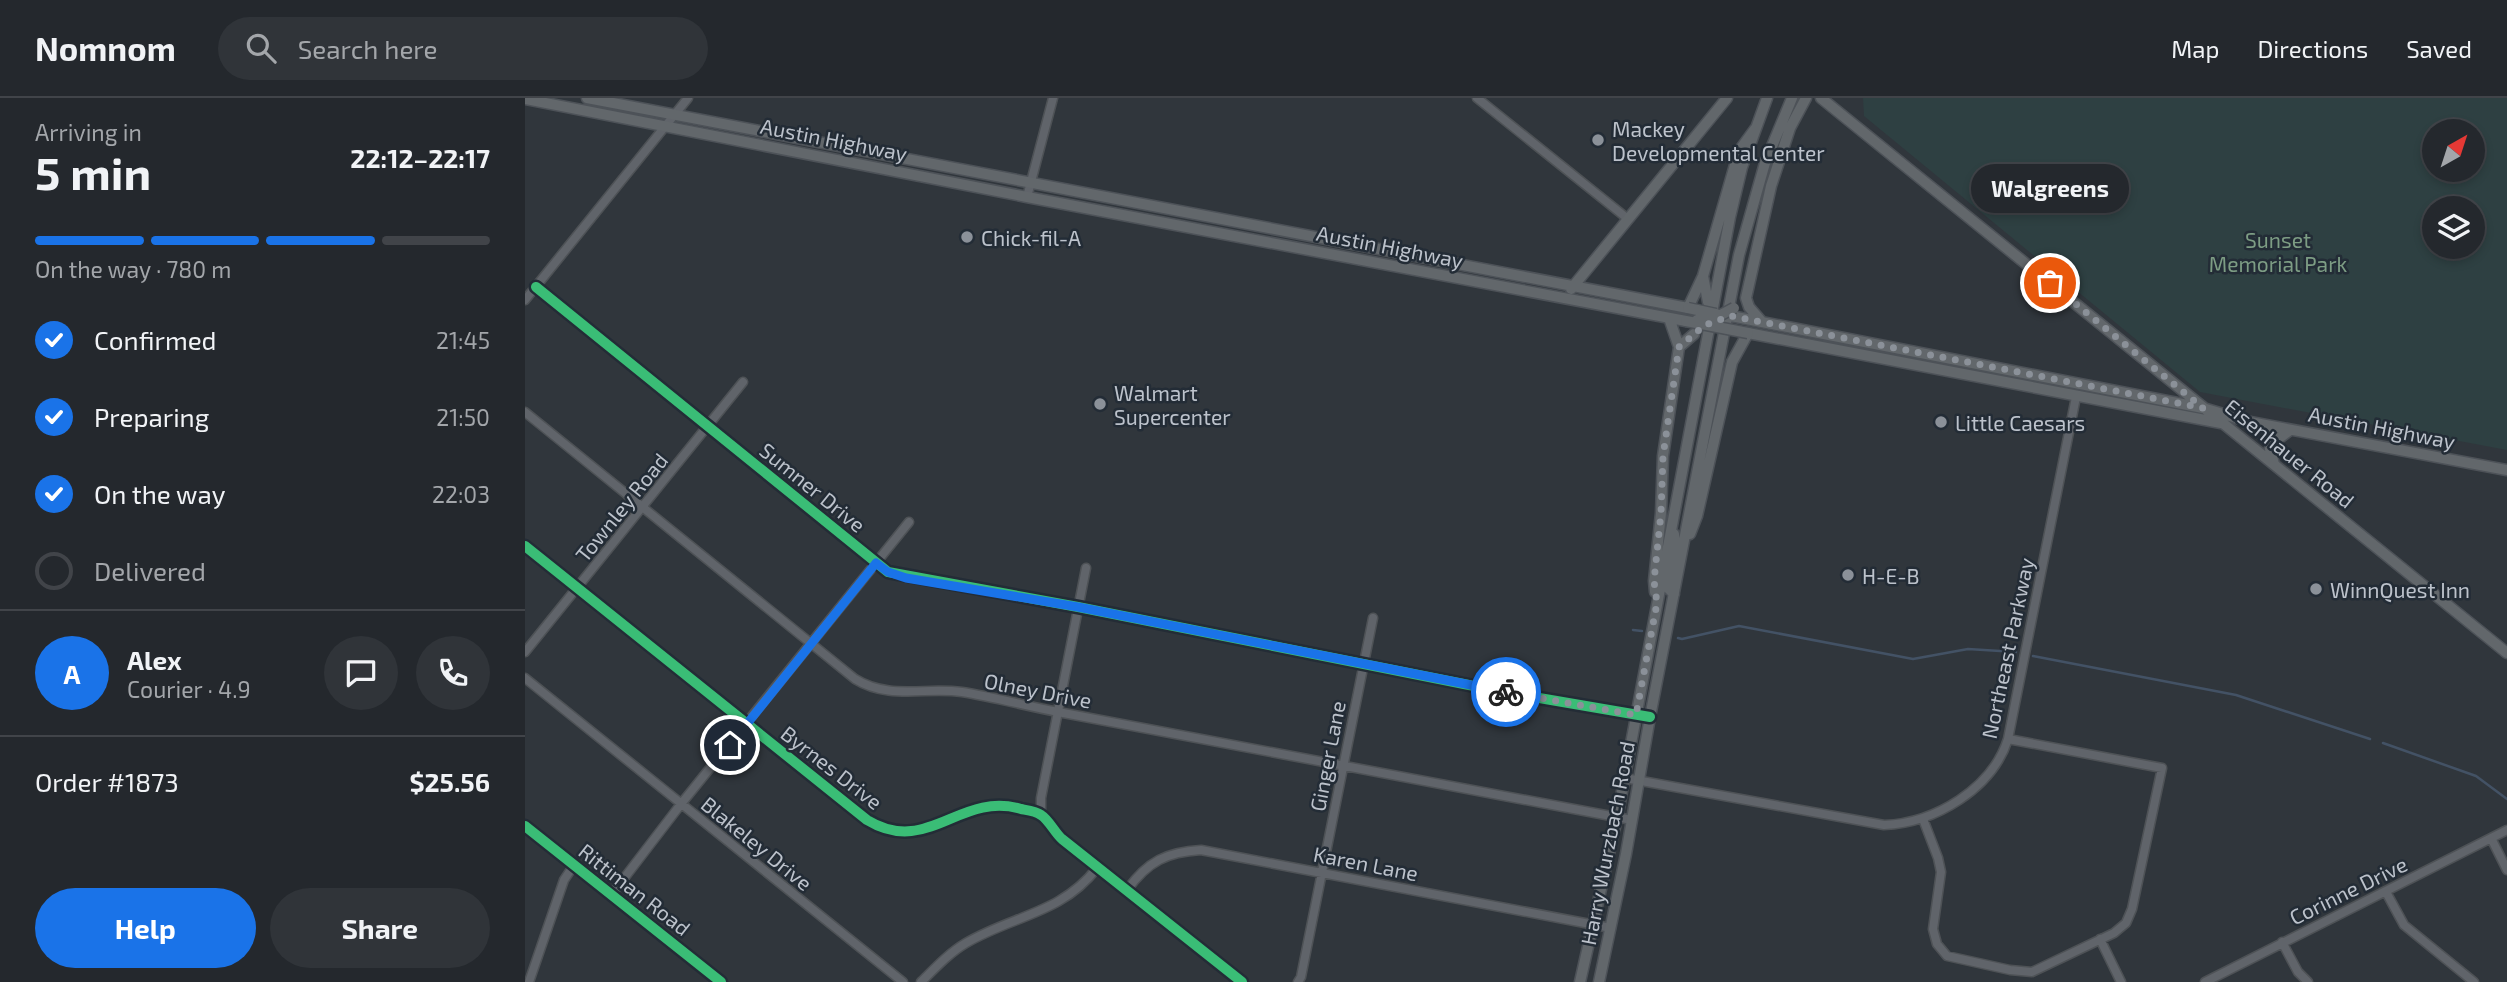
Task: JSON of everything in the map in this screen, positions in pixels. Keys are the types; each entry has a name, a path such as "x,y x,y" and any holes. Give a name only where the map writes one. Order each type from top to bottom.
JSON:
{"main road":[{"name":"Austin Highway","path":"587,98 1694,309 1748,333 2076,397 2223,423 2249,422"},
{"path":"1566,299 1573,285 1727,98"},
{"name":"Harry Wurzbach Road","path":"1580,982 1625,778 1730,217 1742,167 1767,98"},
{"name":"Harry Wurzbach Road","path":"1599,982 1739,255 1765,163 1792,98"},
{"path":"1762,322 1749,307 1746,298 1777,167 1790,128 1806,98"},
{"name":"Eisenhauer Road","path":"1821,98 2507,653"},
{"name":"Austin Highway","path":"525,99 1669,318 1686,321 1762,322 2203,408 2249,422 2507,470"},
{"path":"1694,309 1739,151 1755,129"},
{"path":"1703,276 1708,302 1726,338 1733,362"},
{"path":"1679,347 1746,298"},
{"path":"1657,603 1654,581 1663,456 1679,347 1669,318"},
{"path":"1682,549 1697,516 1733,362 1748,333"},
{"path":"1784,340 1792,338 1834,346 1841,338"},
{"path":"2277,467 2272,461 2270,449 2274,442 2290,430"},
{"path":"1673,519 1675,545 1667,587 1674,594"}],"street":[{"path":"525,300 688,98"},
{"path":"1027,197 1053,98"},
{"path":"1477,98 1627,219"},
{"name":"Sumner Drive","path":"535,287 888,572 906,578 1078,607 1650,717"},
{"name":"Townley Road","path":"525,652 743,382"},
{"name":"Northeast Parkway","path":"1625,778 1871,824 1898,824 1923,819 1963,797 2003,756 2008,739 2076,397"},
{"name":"Olney Drive","path":"525,412 855,679 877,690 893,693 963,692 1632,820"},
{"path":"612,894 681,804 909,522"},
{"name":"Byrnes Drive","path":"525,546 867,820 890,831 916,831 994,804 1041,815"},
{"path":"1086,568 1041,798 1041,815 1062,839 1242,982"},
{"name":"Ginger Lane","path":"1298,982 1373,618"},
{"name":"Blakeley Drive","path":"525,678 903,982"},
{"path":"1923,819 1941,872 1933,929 1943,953 1964,961 2023,973 2032,972 2114,933 2126,923 2131,913 2162,768 2008,739"},
{"name":"Rittiman Road","path":"525,826 721,982"},
{"name":"Corinne Drive","path":"2205,982 2507,830"},
{"path":"2491,838 2507,870"},
{"name":"Karen Lane","path":"1128,890 1142,871 1164,857 1186,851 1209,851 1611,928"},
{"path":"528,981 564,880 574,865"},
{"path":"921,982 940,962 964,944 1058,904 1097,868"},
{"path":"2386,892 2404,925 2473,982"},
{"path":"2100,939 2121,982"},
{"path":"2282,942 2294,965 2308,982"}],"green space":[{"name":"Sunset Memorial Park","path":"1863,98 2507,98 2507,450 2200,392 1864,116"}],"waterway":[{"path":"1678,638 1739,626 1913,659 1968,649 2016,652"},
{"path":"1633,630 1642,631"},
{"path":"2033,656 2236,695 2370,739"},
{"path":"2383,743 2476,776 2507,799"}],"cycle path":[{"path":"536,287 888,572 1499,691 1650,717"},
{"path":"525,546 867,820 889,829 908,831 926,828 979,808 999,806 1041,815 1062,839 1242,982"},
{"path":"525,826 721,982"}],"way so far":[{"path":"1506,692 1636,715 1657,603 1654,581 1663,456 1679,347 1705,325 1731,316 2203,408 2050,283"}],"place":[{"name":"Mackey Developmental Center","path":"1598,140"},
{"name":"Chick-fil-A","path":"967,237"},
{"name":"Walgreens","path":"2050,283"},
{"name":"Walmart Supercenter","path":"1100,404"},
{"name":"Little Caesars","path":"1941,422"},
{"name":"H-E-B","path":"1848,575"},
{"name":"WinnQuest Inn","path":"2316,589"}],"route":[{"path":"730,745 876,563 888,572 906,578 1078,607 1506,692"}]}
